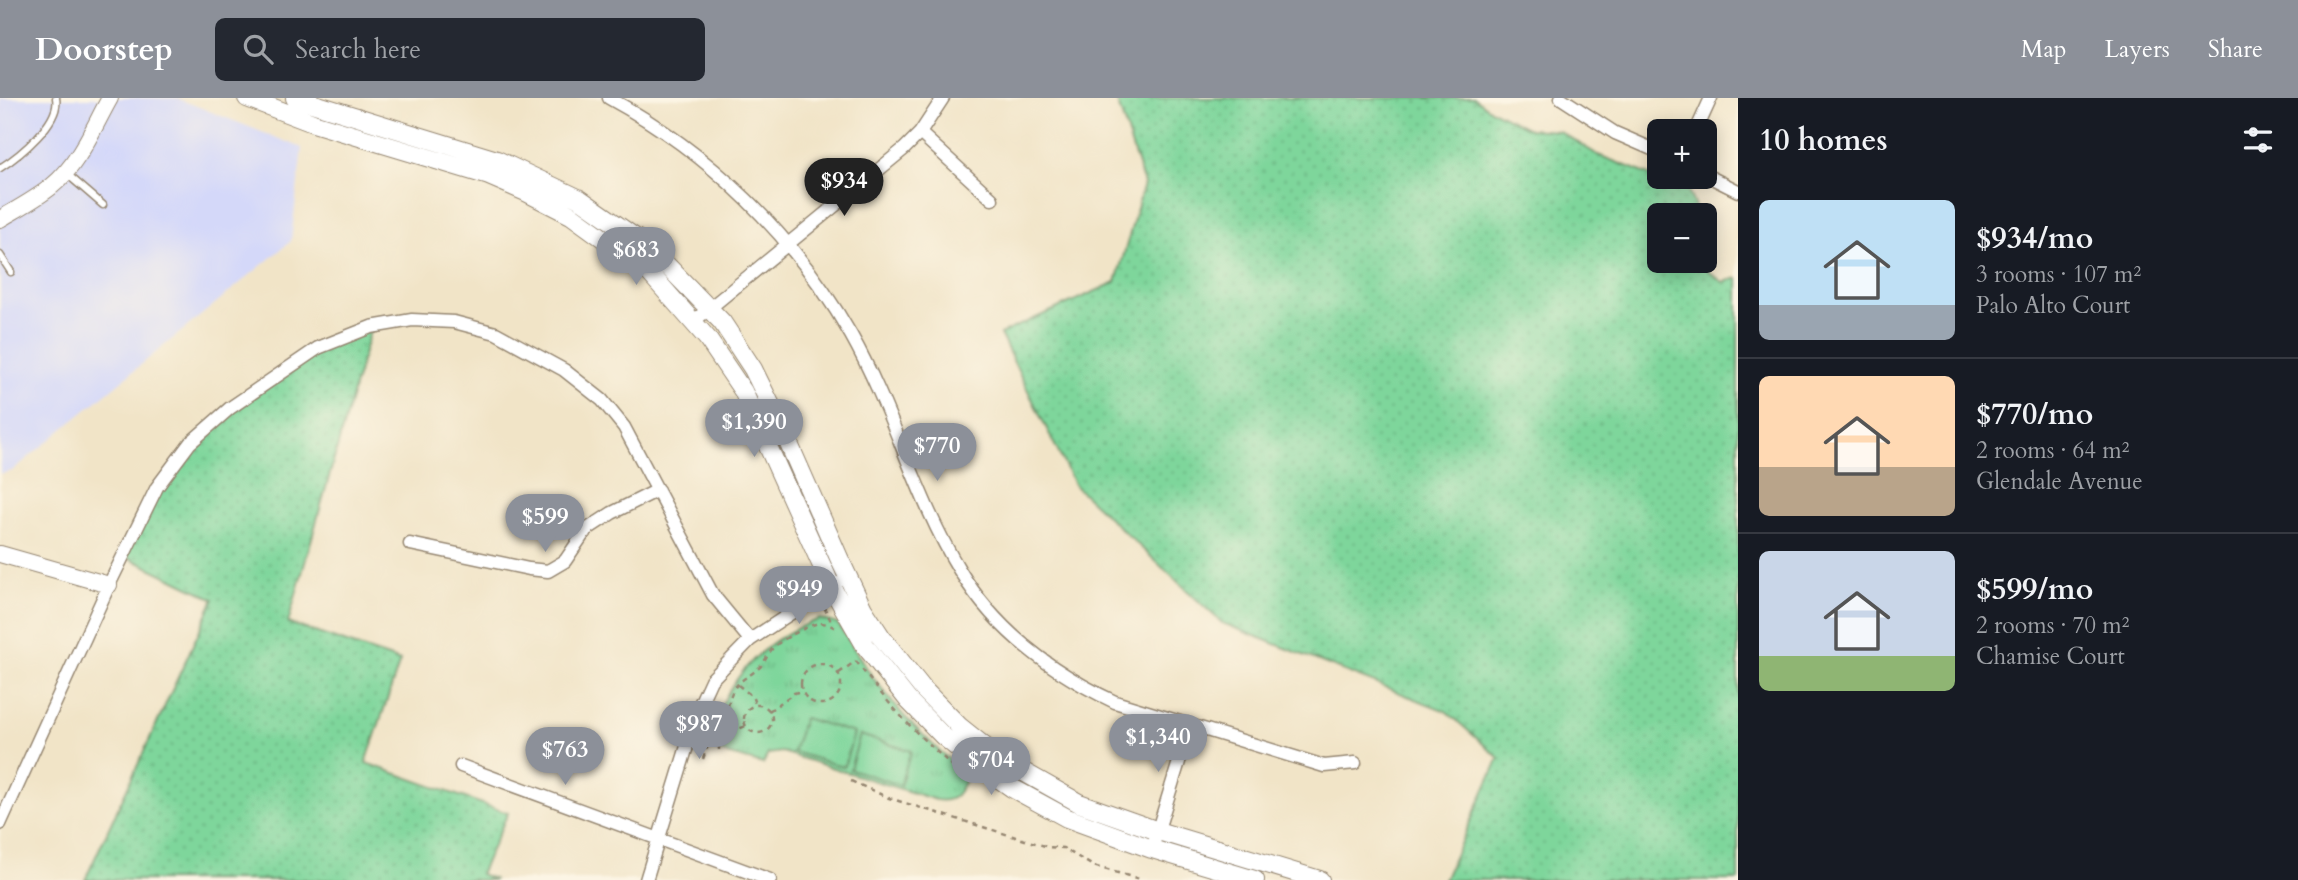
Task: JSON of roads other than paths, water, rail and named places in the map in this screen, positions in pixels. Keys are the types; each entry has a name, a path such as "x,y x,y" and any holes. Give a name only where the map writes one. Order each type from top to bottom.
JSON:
{"main road":[{"path":"247,98 360,138 489,176 571,215 647,270 694,321 743,391 831,586 850,622 884,671 943,736 975,762 1047,809 1152,849 1255,880"},
{"path":"295,98 498,160 580,199 650,248 710,308 753,369 863,609 882,638 923,689 959,726 999,758 1080,803 1158,831 1320,880"}],"street":[{"path":"0,219 53,185 77,159 110,98"},
{"path":"609,98 643,117 717,170 788,243 851,335 960,572 984,604 1030,651 1068,678 1115,702 1324,766 1355,763"},
{"path":"694,321 904,149 920,133 943,98"},
{"path":"1561,98 1615,133 1647,147"},
{"path":"1701,119 1711,98"},
{"path":"920,133 992,199"},
{"path":"1717,180 1738,191"},
{"path":"0,824 109,585 157,488 190,443 230,408 318,348 371,327 412,320 454,322 496,333 564,370 602,400 624,427 713,595 750,640"},
{"path":"410,544 548,571 565,561 586,530 658,489"},
{"path":"0,554 109,585"},
{"path":"646,880 700,704 711,680 750,640 848,577"},
{"path":"1152,849 1190,726"},
{"path":"461,766 770,880"}],"lane":[{"path":"0,168 20,155 38,136 57,108 56,98"},
{"path":"65,172 103,205"},
{"path":"0,255 11,272"}]}
